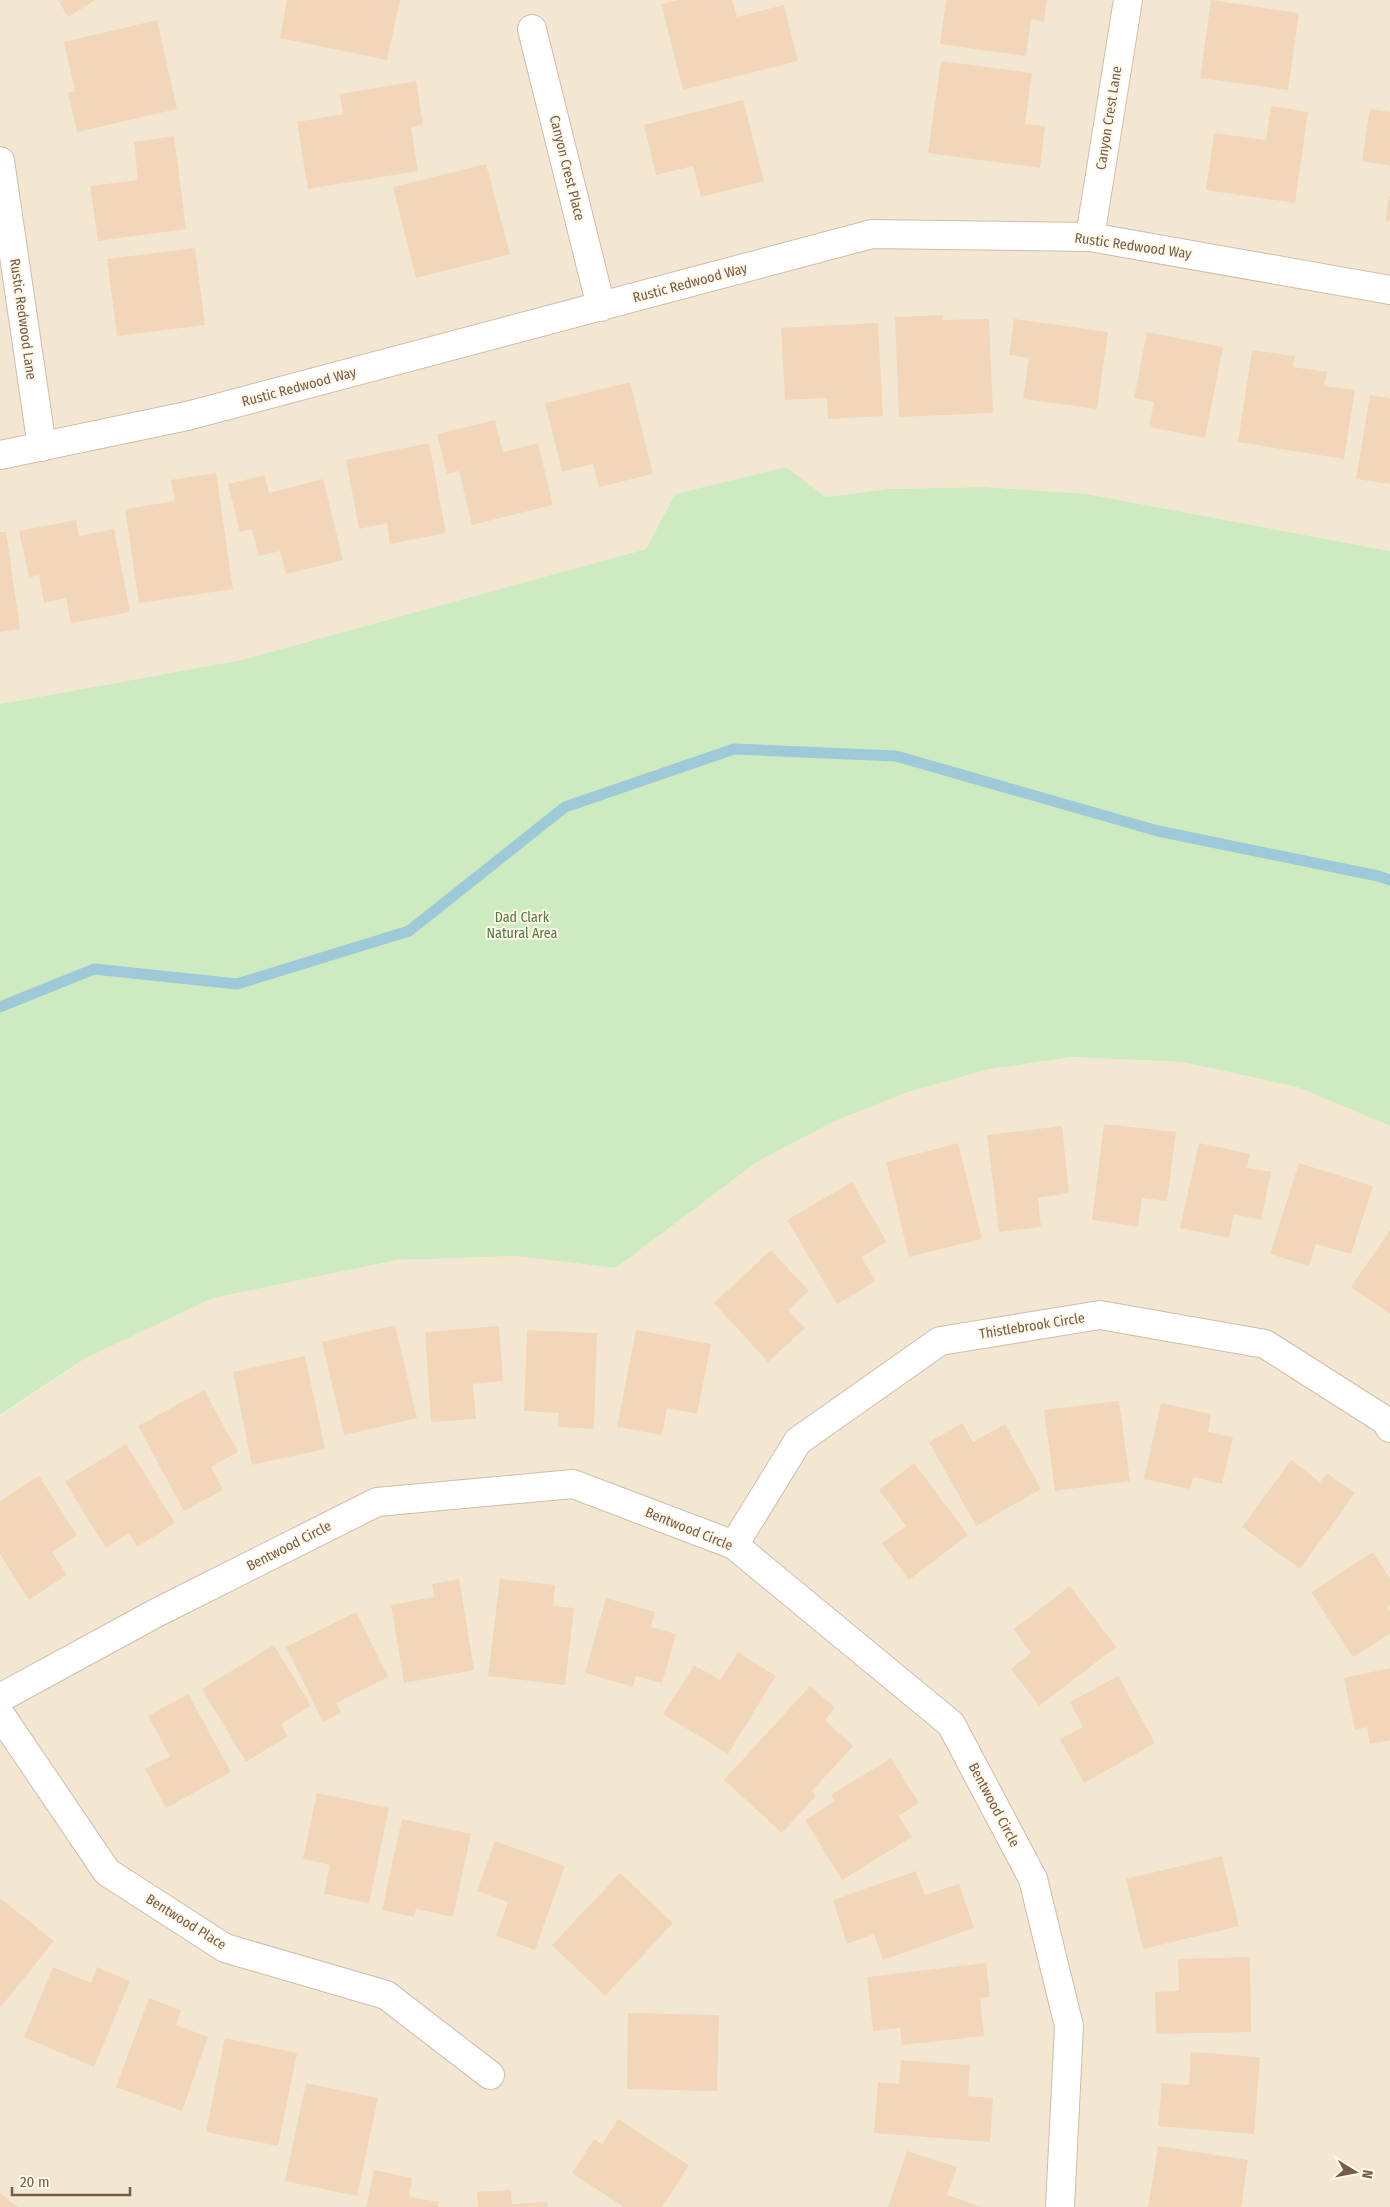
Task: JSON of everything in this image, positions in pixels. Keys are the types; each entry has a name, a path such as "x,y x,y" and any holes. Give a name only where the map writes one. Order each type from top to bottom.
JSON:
{"street":[{"name":"Canyon Crest Lane","path":"1090,237 1128,0"},
{"name":"Canyon Crest Place","path":"532,29 601,307"},
{"name":"Rustic Redwood Lane","path":"0,161 42,447"},
{"name":"Rustic Redwood Way","path":"0,454 42,447 187,416 872,234 1090,237 1390,290"},
{"name":"Thistlebrook Circle","path":"734,1545 798,1441 940,1342 1100,1315 1265,1344 1386,1421 1390,1428"},
{"name":"Bentwood Circle","path":"0,1698 156,1613 377,1502 573,1484 734,1545 952,1724 1033,1879 1069,2026 1060,2207"},
{"name":"Bentwood Place","path":"0,1714 107,1872 225,1948 386,1995 490,2075"}],"shaded area":[{"path":"0,0 1390,0 1390,551 1087,494 986,487 887,489 826,497 786,467 675,494 646,549 241,660 0,704"},
{"path":"1071,1057 1182,1062 1297,1087 1390,1126 1390,2207 0,2207 0,1416 84,1359 213,1298 398,1260 515,1256 616,1268 757,1162 835,1121 908,1092 986,1070"}],"green space":[{"name":"Dad Clark Natural Area","path":"786,467 826,497 887,489 986,487 1087,494 1390,551 1390,1126 1297,1087 1182,1062 1071,1057 986,1070 908,1092 835,1121 757,1162 616,1268 515,1256 398,1260 213,1298 84,1359 0,1415 0,704 241,660 646,549 675,494"}],"building":[{"path":"58,0 95,0 68,17"},
{"path":"287,0 400,0 387,60 280,38"},
{"path":"678,0 732,0 737,17 784,5 798,61 683,90 661,4"},
{"path":"946,0 1047,0 1044,22 1031,19 1026,56 940,44"},
{"path":"1211,0 1299,13 1288,90 1200,78"},
{"path":"157,20 177,109 77,132 68,93 75,91 64,42"},
{"path":"941,61 1032,73 1025,124 1045,126 1040,168 928,153"},
{"path":"416,81 423,125 411,127 418,171 308,189 297,122 343,114 340,94"},
{"path":"743,100 764,181 701,197 693,166 656,175 644,125"},
{"path":"1271,106 1308,112 1295,203 1206,190 1214,133 1266,140"},
{"path":"1370,109 1390,112 1390,166 1362,161"},
{"path":"174,136 186,229 98,241 90,186 138,180 134,142"},
{"path":"486,164 510,254 416,278 393,187"},
{"path":"1390,196 1390,222 1385,221"},
{"path":"195,248 205,325 117,336 107,259"},
{"path":"943,315 942,320 989,319 993,413 899,417 895,317"},
{"path":"1014,319 1108,332 1097,409 1023,399 1029,358 1009,355"},
{"path":"878,323 883,416 828,419 827,398 785,400 781,328"},
{"path":"1147,332 1223,347 1205,438 1149,427 1154,402 1134,398"},
{"path":"1252,350 1295,356 1293,367 1327,372 1324,386 1355,390 1344,459 1238,442"},
{"path":"630,382 653,474 599,487 593,464 562,472 545,403"},
{"path":"1370,395 1390,398 1390,484 1356,479"},
{"path":"495,420 503,452 538,443 553,505 472,525 459,471 447,474 437,434"},
{"path":"429,443 446,533 390,544 387,523 359,529 346,460"},
{"path":"216,473 233,589 139,603 125,509 175,501 171,480"},
{"path":"265,475 269,493 323,479 343,560 286,574 280,551 259,556 252,529 240,532 228,484"},
{"path":"76,520 79,536 114,529 130,612 71,623 66,598 44,603 39,575 29,577 19,531"},
{"path":"0,532 6,532 20,629 0,632"},
{"path":"1104,1124 1176,1132 1167,1201 1142,1198 1138,1227 1092,1220"},
{"path":"1062,1126 1069,1193 1038,1198 1041,1227 999,1232 987,1135"},
{"path":"958,1143 982,1239 909,1257 886,1162"},
{"path":"1199,1143 1250,1154 1247,1168 1271,1172 1261,1220 1234,1214 1229,1238 1180,1228"},
{"path":"1299,1163 1373,1186 1351,1254 1316,1244 1309,1266 1270,1254"},
{"path":"852,1182 887,1242 861,1257 876,1281 837,1304 787,1220"},
{"path":"1390,1230 1390,1314 1351,1287"},
{"path":"771,1250 809,1291 788,1310 805,1328 768,1362 714,1303"},
{"path":"395,1325 417,1418 344,1435 322,1342"},
{"path":"499,1326 503,1381 473,1384 476,1419 431,1422 425,1332"},
{"path":"527,1330 597,1333 594,1429 558,1427 559,1413 524,1411"},
{"path":"636,1330 711,1344 697,1414 667,1408 662,1435 617,1427"},
{"path":"305,1356 325,1449 252,1465 233,1372"},
{"path":"204,1390 238,1452 211,1467 223,1490 184,1511 138,1426"},
{"path":"1119,1401 1130,1481 1055,1491 1044,1410"},
{"path":"1161,1403 1211,1414 1208,1432 1233,1437 1222,1484 1193,1477 1190,1489 1144,1479"},
{"path":"962,1423 973,1442 1005,1424 1041,1489 976,1526 929,1442"},
{"path":"126,1444 175,1523 137,1547 129,1533 106,1548 65,1482"},
{"path":"1291,1460 1320,1482 1327,1473 1355,1493 1300,1569 1242,1527"},
{"path":"914,1463 968,1535 909,1580 882,1543 906,1526 879,1490"},
{"path":"39,1476 77,1535 52,1552 67,1575 29,1600 0,1554 0,1501"},
{"path":"1373,1552 1390,1579 1390,1605 1387,1607 1390,1612 1390,1634 1353,1657 1311,1592"},
{"path":"459,1579 474,1670 404,1683 391,1605 434,1597 432,1584"},
{"path":"500,1579 555,1585 553,1606 574,1608 565,1685 488,1676"},
{"path":"1070,1586 1116,1647 1039,1706 1011,1669 1031,1653 1014,1629"},
{"path":"606,1598 655,1612 651,1627 676,1634 662,1683 636,1676 633,1687 585,1673"},
{"path":"356,1612 388,1677 336,1703 341,1713 323,1722 286,1647"},
{"path":"274,1645 311,1706 281,1724 288,1736 246,1762 202,1689"},
{"path":"738,1652 776,1676 728,1754 663,1714 694,1665 720,1680"},
{"path":"1390,1668 1390,1740 1370,1744 1367,1727 1355,1730 1344,1678"},
{"path":"1118,1676 1155,1743 1084,1783 1060,1739 1083,1727 1070,1702"},
{"path":"810,1686 835,1708 825,1720 853,1746 812,1791 816,1796 782,1833 724,1780"},
{"path":"188,1694 231,1772 166,1808 145,1769 170,1756 148,1716"},
{"path":"891,1758 919,1803 898,1816 912,1837 842,1880 805,1820 835,1801 831,1795"},
{"path":"317,1793 389,1808 369,1903 324,1894 330,1865 303,1859"},
{"path":"402,1819 471,1834 453,1917 416,1909 414,1917 382,1910"},
{"path":"495,1841 565,1866 535,1950 496,1936 508,1902 477,1891"},
{"path":"1222,1856 1239,1926 1143,1949 1126,1879"},
{"path":"916,1871 925,1895 959,1884 974,1928 883,1960 874,1934 847,1944 833,1900"},
{"path":"620,1873 673,1923 605,1996 552,1945"},
{"path":"0,1898 54,1941 0,2008"},
{"path":"1250,1957 1251,2032 1156,2034 1155,1992 1179,1991 1178,1959"},
{"path":"986,1963 990,1997 980,1998 984,2036 902,2045 900,2028 873,2031 867,1977"},
{"path":"53,1967 91,1983 97,1967 130,1981 94,2067 24,2037"},
{"path":"149,1998 181,2010 176,2025 208,2037 182,2111 116,2087"},
{"path":"628,2013 719,2015 717,2091 627,2089"},
{"path":"225,2038 297,2053 278,2146 206,2132"},
{"path":"1191,2052 1260,2057 1254,2134 1158,2126 1162,2083 1189,2085"},
{"path":"901,2060 970,2065 968,2096 993,2098 990,2142 874,2133 878,2082 899,2084"},
{"path":"306,2083 378,2098 357,2196 285,2181"},
{"path":"618,2119 689,2165 662,2207 624,2207 572,2173 594,2139 602,2144"},
{"path":"1158,2146 1248,2160 1241,2207 1148,2207"},
{"path":"907,2151 957,2167 947,2195 982,2207 888,2207"},
{"path":"374,2170 412,2178 409,2197 439,2202 438,2207 366,2207"},
{"path":"511,2190 512,2204 547,2202 548,2207 478,2207 477,2192"},
{"path":"0,2193 18,2207 0,2207"}],"waterway":[{"path":"0,1007 94,969 237,984 409,931 565,807 734,749 896,756 1158,831 1390,880"}]}
